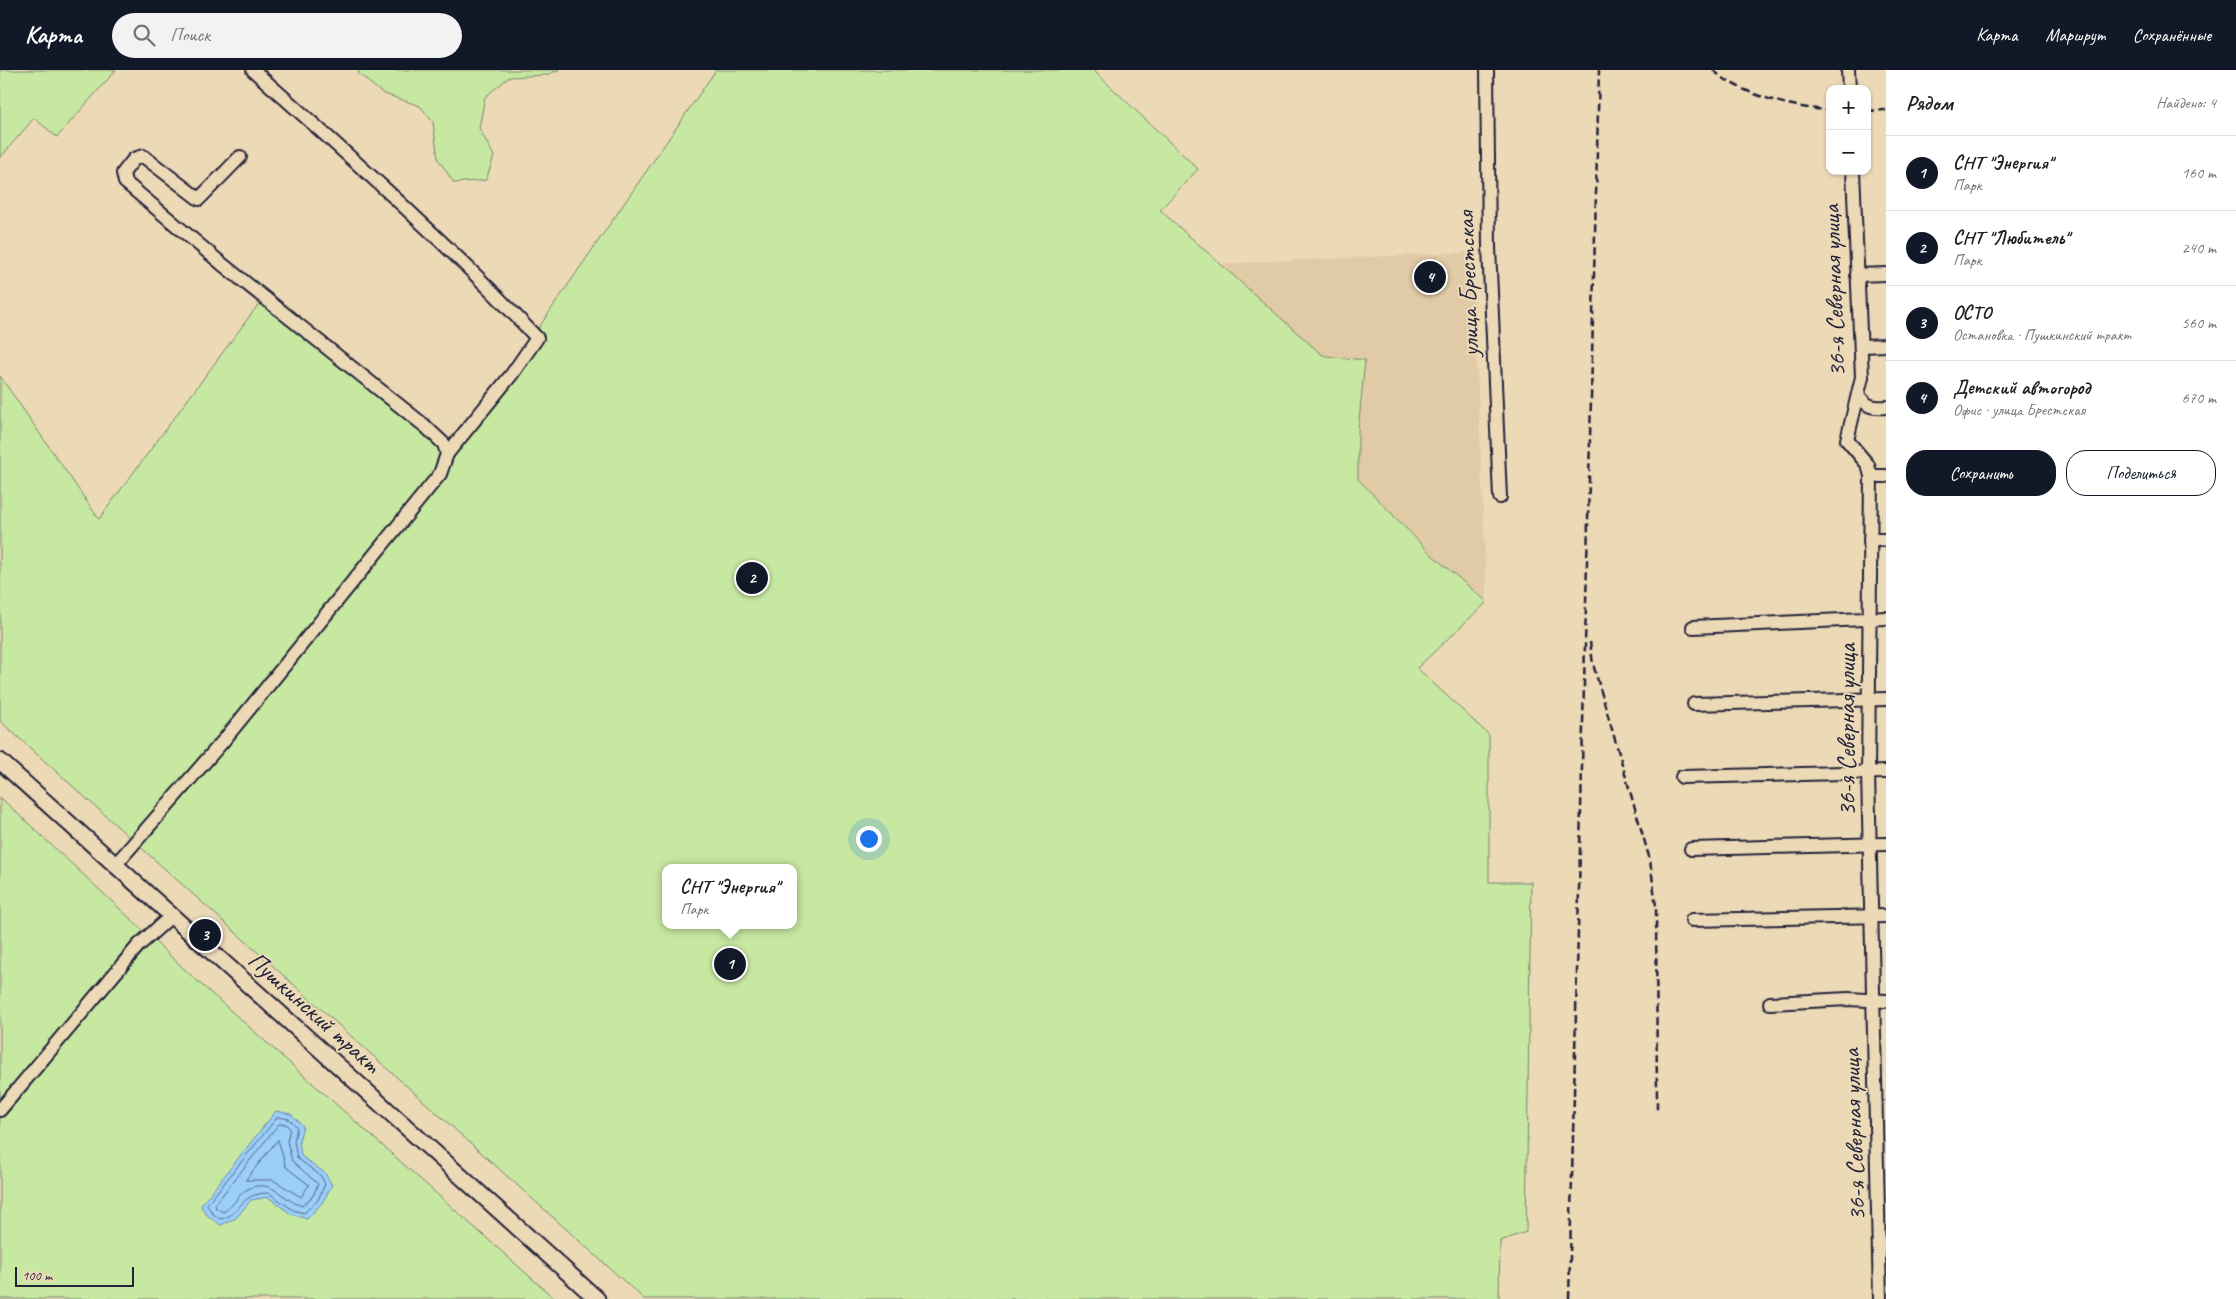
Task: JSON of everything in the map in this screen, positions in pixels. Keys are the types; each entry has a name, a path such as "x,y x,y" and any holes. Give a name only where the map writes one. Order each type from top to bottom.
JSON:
{"main road":[{"name":"Пушкинский тракт","path":"0,760 597,1299"}],"street":[{"path":"116,864 224,740 299,645 404,521 440,474 447,454 512,374 537,338 500,299 436,238 253,70"},
{"name":"улица Брестская","path":"1487,70 1486,144 1489,247 1500,496"},
{"path":"1848,70 1849,85"},
{"path":"240,157 199,199 143,156 134,160 123,174 125,182 222,264 425,426 444,444 447,454"},
{"name":"36-я Северная улица","path":"1852,175 1862,346 1862,377 1859,396 1848,428 1847,440 1868,465 1871,476 1868,772 1873,917 1873,1001 1880,1079 1882,1293"},
{"path":"1857,274 1886,274"},
{"path":"1862,346 1886,345"},
{"path":"1859,396 1865,404 1873,408 1886,407"},
{"path":"1871,476 1886,476"},
{"path":"1870,540 1886,540"},
{"path":"1693,627 1886,618"},
{"path":"1694,704 1886,699"},
{"path":"1682,777 1886,772"},
{"path":"1691,849 1886,844"},
{"path":"0,1110 138,946 172,916"},
{"path":"1692,920 1886,916"},
{"path":"1770,1002 1848,999 1886,1001"}],"shaded area":[{"path":"1472,252 1487,602 1432,555 1357,479 1358,431 1365,360 1321,354 1218,264"}],"green space":[{"path":"0,70 116,70 57,137 34,118 0,158"},
{"path":"358,70 559,70 546,75 509,77 485,97 479,128 494,156 486,180 454,183 438,159 433,122 420,106 382,93 359,74"},
{"path":"716,70 1093,70 1198,169 1160,210 1321,354 1365,360 1358,431 1358,479 1432,555 1487,602 1417,668 1489,735 1489,882 1531,882 1526,1232 1500,1241 1499,1299 644,1299 0,721 0,376 99,519 264,297 451,455"},
{"path":"0,797 194,978 555,1299 0,1299"}],"water":[{"path":"276,1111 291,1114 303,1126 299,1141 301,1156 325,1173 332,1185 322,1203 307,1219 291,1214 268,1197 251,1200 236,1218 221,1225 206,1214 201,1205"}],"railway":[{"path":"1569,1299 1599,70"},
{"path":"1713,70 1737,86 1768,99 1801,107 1826,110"},
{"path":"1871,111 1886,110"},
{"path":"1590,642 1593,664 1650,860 1656,906 1657,1111"}],"place":[{"name":"Детский автогород","path":"1430,277"},
{"name":"СНТ \"Любитель\"","path":"752,578"},
{"name":"ОСТО","path":"205,935"},
{"name":"СНТ \"Энергия\"","path":"730,964"}]}
